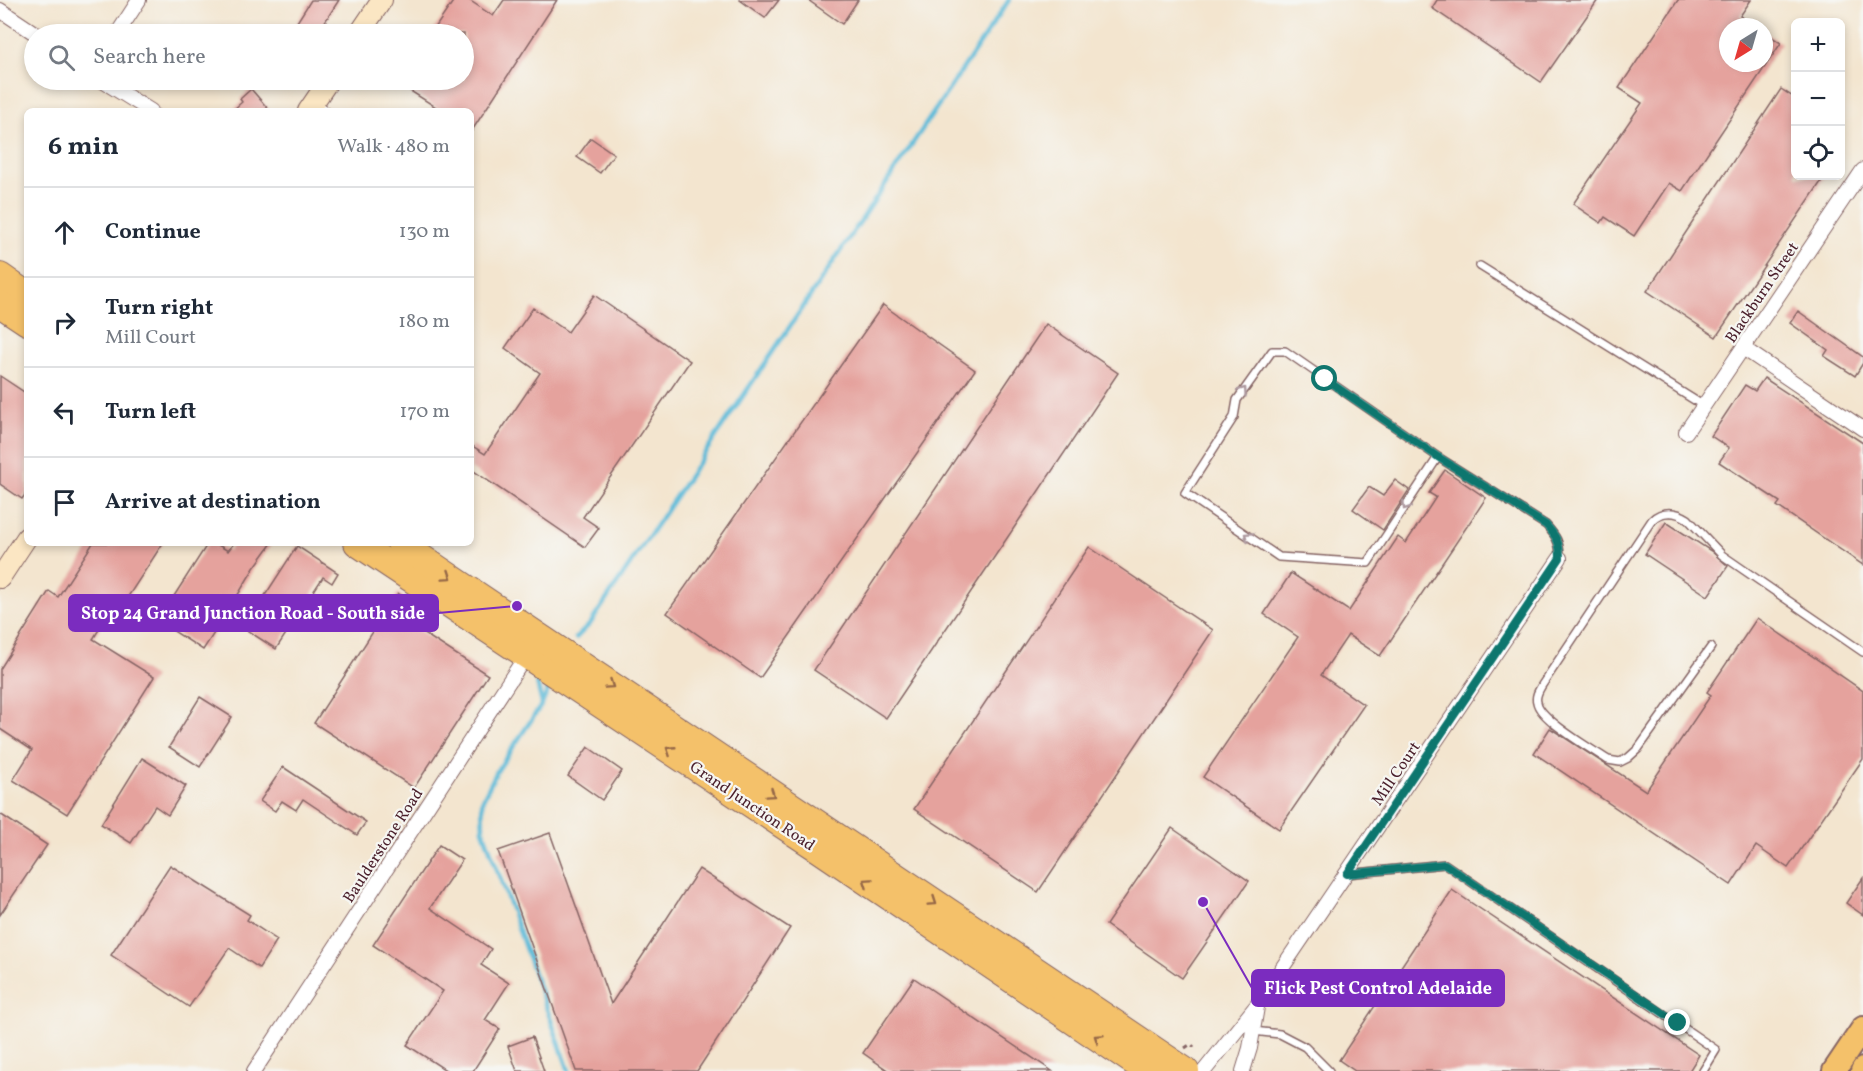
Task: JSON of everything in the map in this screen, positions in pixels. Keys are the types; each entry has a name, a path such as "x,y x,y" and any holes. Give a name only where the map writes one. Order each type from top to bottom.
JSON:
{"highway":[{"path":"0,276 24,293"},
{"path":"0,304 24,320"},
{"name":"Grand Junction Road","path":"362,546 532,646 823,840 1186,1071"},
{"name":"Grand Junction Road","path":"403,546 532,646"},
{"name":"Grand Junction Road","path":"823,840 1147,1071"}],"main road":[{"path":"366,24 382,0"},
{"path":"316,108 324,90"},
{"path":"0,578 24,542"},
{"path":"1834,1071 1863,1028"}],"street":[{"path":"123,24 139,0"},
{"path":"0,10 24,26"},
{"path":"117,90 146,108"},
{"name":"Blackburn Street","path":"1686,432 1863,170"},
{"path":"1743,348 1863,429"},
{"name":"Mill Court","path":"1204,1071 1257,1005 1560,558"},
{"name":"Baulderstone Road","path":"254,1071 532,646"},
{"name":"Mill Court","path":"1243,1071 1250,1048 1257,1005"}],"lane":[{"path":"1480,266 1704,406"},
{"path":"1438,457 1368,563 1279,558 1185,493 1234,417 1237,400 1272,351 1285,351 1438,457 1546,525 1558,538 1560,558"},
{"path":"1711,647 1643,742 1628,758 1620,762 1608,760 1548,719 1536,700 1542,685 1652,520 1656,516 1668,513 1682,515 1688,519 1722,555 1863,652"},
{"path":"1347,874 1445,864 1716,1050 1703,1071"},
{"path":"1253,1031 1280,1034 1297,1042 1329,1071"}],"building":[{"path":"311,0 339,0 323,24 297,22"},
{"path":"454,0 469,0 493,16 504,0 557,0 474,127 474,108 437,108 409,90 474,90 474,24 438,24"},
{"path":"740,0 779,0 765,18"},
{"path":"808,0 858,0 842,24"},
{"path":"1437,0 1598,0 1541,82 1432,8"},
{"path":"1678,0 1751,0 1740,16 1743,18 1719,18 1719,72 1762,72 1682,191 1669,183 1634,236 1605,217 1601,223 1573,204 1642,103 1619,88"},
{"path":"1773,38 1781,43 1773,55"},
{"path":"1781,89 1791,96 1791,180 1822,180 1716,337 1647,291"},
{"path":"252,90 267,108 235,108 242,102 240,99"},
{"path":"591,138 614,154 600,173 577,157"},
{"path":"594,295 690,361 583,517 599,528 585,547 474,471 474,447 485,454 540,373 505,348 533,308 568,332"},
{"path":"883,305 975,370 760,678 667,613"},
{"path":"1798,311 1863,357 1863,363 1855,376 1824,356 1828,350 1790,323"},
{"path":"1046,324 1118,373 886,718 814,670"},
{"path":"0,376 24,392 24,496 22,499 0,484"},
{"path":"1764,378 1863,443 1863,565 1777,506 1780,502 1719,462 1729,448 1711,436 1745,385 1755,391"},
{"path":"1445,470 1486,498 1380,656 1348,635 1321,675 1364,705 1279,829 1203,777 1298,637 1264,614 1291,573 1349,611 1398,537 1406,543 1436,497 1429,493"},
{"path":"1395,480 1409,490 1383,530 1353,509 1369,487 1383,496"},
{"path":"1666,522 1711,551 1728,566 1708,596 1645,554"},
{"path":"91,546 161,546 116,615 110,612 93,639 154,677 67,814 13,780 32,750 0,729 0,669 49,591 58,597"},
{"path":"206,546 220,546 228,551 232,546 270,546 236,598 255,611 297,546 338,573 332,583 323,577 276,649 225,616 203,650 158,621"},
{"path":"1089,547 1213,630 1038,892 914,809"},
{"path":"398,593 431,615 420,631 488,675 414,788 314,723"},
{"path":"1757,618 1863,691 1863,759 1788,868 1756,846 1731,885 1534,753 1550,728 1646,791 1711,695 1707,692"},
{"path":"200,697 232,717 200,767 169,747"},
{"path":"588,747 622,771 602,800 568,776"},
{"path":"142,758 186,786 168,815 155,806 131,843 101,824"},
{"path":"283,767 366,822 357,835 303,799 296,810 282,801 275,811 260,801"},
{"path":"0,814 47,845 0,915"},
{"path":"1172,828 1249,881 1182,978 1106,925"},
{"path":"550,833 611,1004 699,869 790,928 697,1071 576,1071 498,851"},
{"path":"439,845 462,860 430,908 491,949 481,965 509,983 485,1020 500,1029 473,1071 447,1071 407,1045 443,991 373,945"},
{"path":"170,865 250,915 247,920 277,940 259,968 229,948 189,1007 111,955"},
{"path":"1863,878 1863,915 1846,903"},
{"path":"1452,890 1699,1055 1689,1071 1355,1071 1339,1060"},
{"path":"914,978 1052,1071 889,1071 863,1053"},
{"path":"532,1037 544,1071 517,1071 508,1046"}],"waterway":[{"path":"576,638 590,624 1009,0"},
{"path":"537,683 542,704"},
{"path":"548,690 542,704 497,771 482,801 483,830 569,1071"}],"place":[{"name":"Stop 24 Grand Junction Road - South side","path":"517,606"},
{"name":"Flick Pest Control Adelaide","path":"1203,902"}],"route":[{"path":"1325,379 1438,457 1546,525 1558,538 1560,546 1560,558 1347,874 1445,864 1678,1023"}]}
